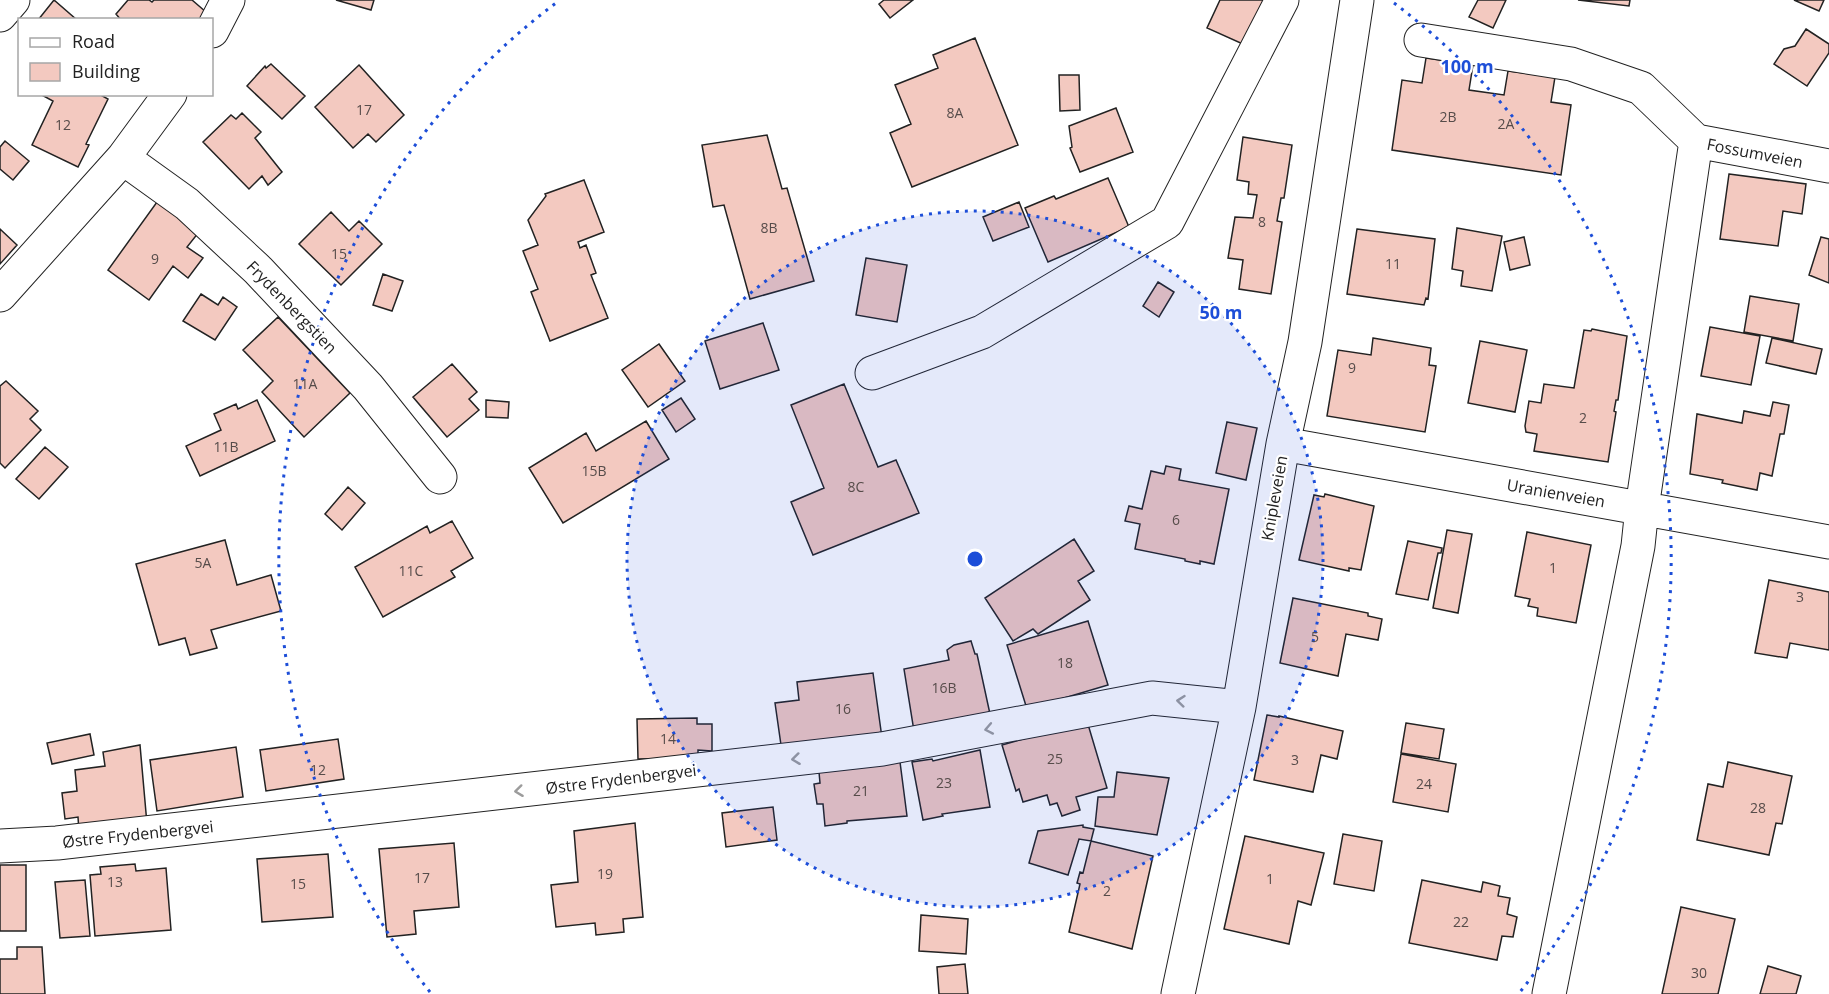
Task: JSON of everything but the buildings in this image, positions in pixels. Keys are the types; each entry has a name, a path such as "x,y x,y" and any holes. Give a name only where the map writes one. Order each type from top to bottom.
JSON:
{"street":[{"path":"0,15 13,0"},
{"path":"213,29 228,0"},
{"path":"872,373 982,332 1167,222 1282,0"},
{"name":"Knipleveien","path":"1178,994 1239,706 1283,444 1305,342 1357,0"},
{"name":"Fossumveien","path":"1421,40 1571,64 1641,88 1696,141 1829,166"},
{"path":"0,295 123,158 169,96"},
{"path":"1549,994 1638,546 1696,141"},
{"name":"Frydenbergstien","path":"123,158 187,204 258,270 368,387 440,477"},
{"name":"Uranienveien","path":"1283,444 1829,542"},
{"name":"Østre Frydenbergvei","path":"0,846 57,843 882,749 1152,698 1239,706"}]}
